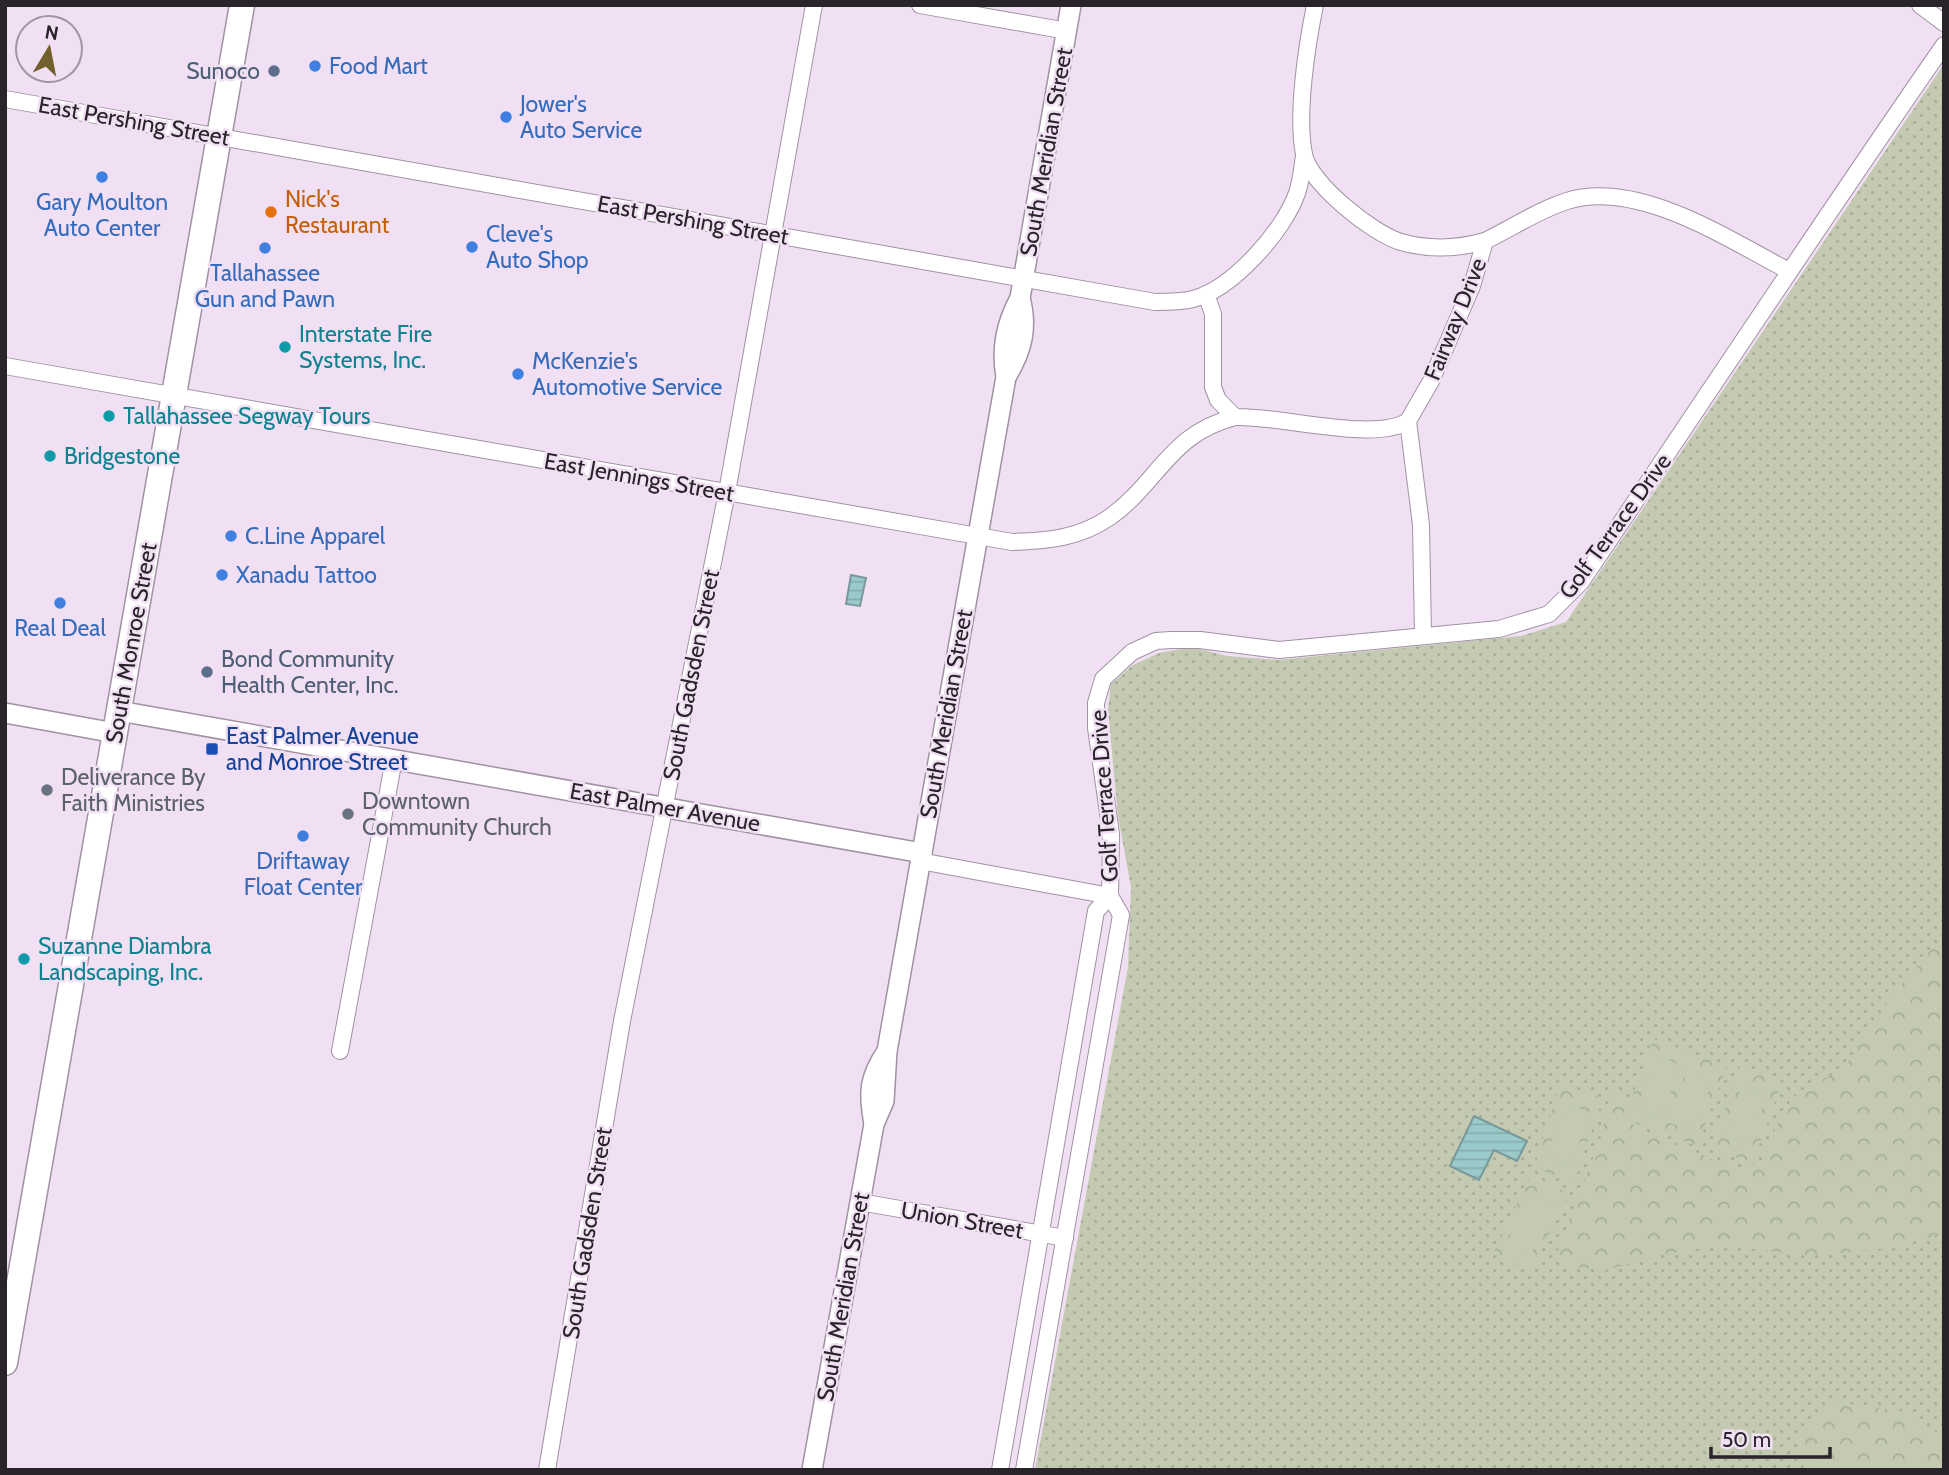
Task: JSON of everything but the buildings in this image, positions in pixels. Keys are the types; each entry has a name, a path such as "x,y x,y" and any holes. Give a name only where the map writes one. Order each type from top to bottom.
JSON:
{"main road":[{"name":"South Monroe Street","path":"5,1363 242,5"}],"street":[{"name":"South Gadsden Street","path":"547,1470 622,1021 727,492 814,5"},
{"path":"920,5 1067,31"},
{"name":"South Meridian Street","path":"813,1470 874,1124 869,1098 871,1085 874,1072 887,1051 1006,377 1003,359 1005,336 1022,289 1071,5"},
{"name":"East Pershing Street","path":"5,99 774,234 1022,289 1155,302 1193,299 1206,294 1238,272 1280,224 1296,196 1304,156 1304,79 1315,5"},
{"path":"1920,5 1944,23"},
{"name":"Golf Terrace Drive","path":"1024,1470 1121,915 1110,896 1111,834 1096,728 1098,690 1112,668 1144,646 1171,640 1199,639 1279,650 1318,649 1514,626 1536,620 1556,607 1588,570 1758,321 1787,270 1944,45"},
{"path":"1304,156 1325,188 1361,219 1398,241 1430,248 1461,248 1485,241"},
{"name":"Fairway Drive","path":"1408,421 1431,381 1472,286 1485,241 1567,201 1610,197 1657,208 1697,223 1787,270"},
{"path":"1206,294 1213,314 1213,387 1218,400 1235,417"},
{"name":"East Jennings Street","path":"5,366 1012,542 1045,541 1089,529 1126,503 1164,459 1188,439 1204,428 1235,417 1391,429 1408,421"},
{"path":"1408,421 1421,525 1423,635"},
{"name":"East Palmer Avenue","path":"5,713 117,722 394,759 666,806 1110,896"},
{"path":"340,1051 394,759"},
{"name":"Golf Terrace Drive","path":"1000,1470 1096,911 1110,896"},
{"name":"Union Street","path":"860,1202 1065,1238"}],"green space":[{"path":"1944,64 1944,1470 1035,1470 1128,967 1131,887 1118,816 1108,710 1111,684 1133,665 1159,653 1192,647 1227,656 1278,660 1521,636 1566,622"},
{"path":"1944,936 1944,1238 1938,1235 1890,1248 1812,1256 1721,1245 1655,1256 1607,1270 1564,1266 1558,1249 1600,1140 1611,1094 1623,1096 1628,1107 1654,1039 1727,1066 1697,1146 1632,1122 1633,1127 1741,1171 1763,1160 1782,1115 1798,1094 1823,1079 1842,1072 1889,1001"},
{"path":"1657,1056 1681,1065 1661,1118 1636,1109"},
{"path":"1740,1066 1782,1082 1753,1163 1710,1148"},
{"path":"1689,1068 1713,1078 1693,1131 1668,1122"},
{"path":"1561,1084 1603,1098 1574,1182 1533,1168"},
{"path":"1742,1085 1767,1094 1748,1147 1723,1138"},
{"path":"1565,1103 1590,1112 1571,1166 1546,1157"},
{"path":"1531,1175 1569,1193 1531,1272 1493,1254"},
{"path":"1532,1193 1556,1204 1530,1256 1506,1244"},
{"path":"1835,1402 1905,1412 1944,1437 1944,1470 1804,1470 1798,1435"}],"shaded area":[{"path":"851,575 866,578 860,606 846,604"},
{"path":"1474,1116 1527,1141 1517,1161 1494,1150 1479,1180 1450,1166"}],"place":[{"name":"Food Mart","path":"315,66"},
{"name":"Sunoco","path":"274,71"},
{"name":"Jower's Auto Service","path":"506,117"},
{"name":"Gary Moulton Auto Center","path":"102,177"},
{"name":"Nick's Restaurant","path":"271,212"},
{"name":"Cleve's Auto Shop","path":"472,247"},
{"name":"Tallahassee Gun and Pawn","path":"265,248"},
{"name":"Interstate Fire Systems, Inc.","path":"285,347"},
{"name":"McKenzie's Automotive Service","path":"518,374"},
{"name":"Tallahassee Segway Tours","path":"109,416"},
{"name":"Bridgestone","path":"50,456"},
{"name":"C.Line Apparel","path":"231,536"},
{"name":"Xanadu Tattoo","path":"222,575"},
{"name":"Real Deal","path":"60,603"},
{"name":"Bond Community Health Center, Inc.","path":"207,672"},
{"name":"East Palmer Avenue and Monroe Street","path":"212,749"},
{"name":"Deliverance By Faith Ministries","path":"47,790"},
{"name":"Downtown Community Church","path":"348,814"},
{"name":"Driftaway Float Center","path":"303,836"},
{"name":"Suzanne Diambra Landscaping, Inc.","path":"24,959"}]}
